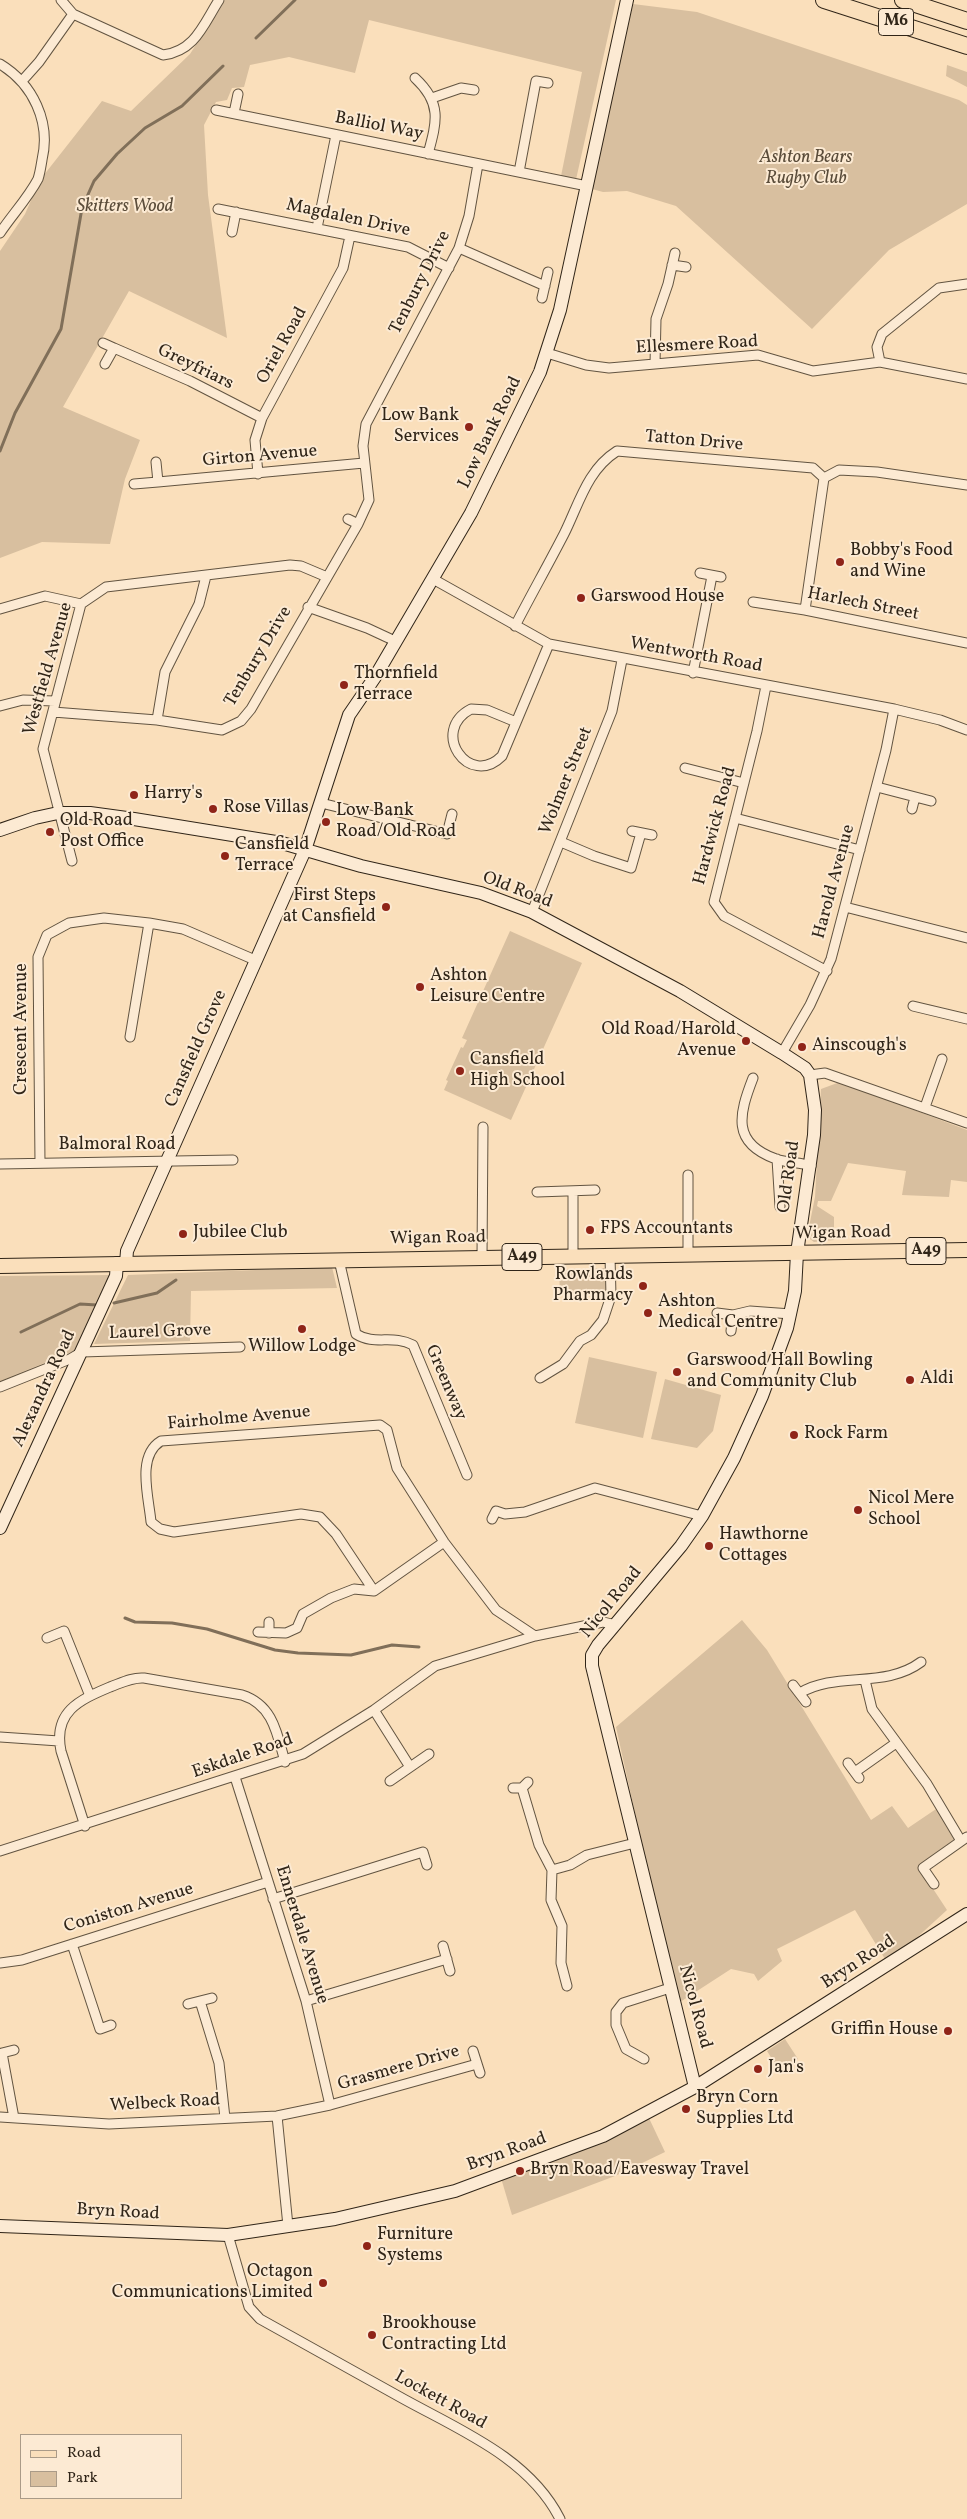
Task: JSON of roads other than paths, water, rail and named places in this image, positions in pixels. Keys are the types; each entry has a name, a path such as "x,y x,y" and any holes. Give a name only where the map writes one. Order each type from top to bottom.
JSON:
{"highway":[{"name":"M6","path":"824,0 967,46"},
{"name":"M6","path":"903,0 967,21"}],"main road":[{"name":"Wigan Road","path":"0,1266 967,1250"}],"street":[{"path":"61,0 73,14 164,55 178,53 189,46 218,0"},
{"name":"Low Bank Road","path":"305,850 322,803 342,733 350,715 433,579 471,512 528,399 547,352 560,310 627,0"},
{"path":"22,81 39,62 73,14"},
{"path":"0,64 22,81 35,100 44,126 45,142 38,178 0,232"},
{"path":"415,78 432,98 435,106 436,125 428,154"},
{"path":"519,172 536,81 548,83"},
{"path":"432,98 461,88 474,90"},
{"path":"234,113 238,94"},
{"name":"Balliol Way","path":"216,110 587,186"},
{"path":"317,228 336,135"},
{"name":"Tenbury Drive","path":"53,712 157,720 222,730 241,721 251,709 308,606 358,524 369,500 364,463 363,436 366,424 459,248 469,216 478,164"},
{"name":"Magdalen Drive","path":"218,209 408,247 449,268"},
{"path":"232,232 236,212"},
{"name":"Oriel Road","path":"258,474 255,440 262,418 344,268 350,236"},
{"path":"459,248 545,286"},
{"path":"655,364 656,319 668,284 674,254"},
{"path":"672,265 686,267"},
{"path":"542,298 548,272"},
{"path":"880,362 877,347 882,334 939,288 967,284"},
{"name":"Greyfriars","path":"102,343 190,381 262,418"},
{"path":"105,364 114,348"},
{"name":"Ellesmere Road","path":"547,352 598,368 758,355 813,371 880,362 967,379"},
{"name":"Tatton Drive","path":"514,626 564,533 590,477 603,460 617,451 813,468 824,478"},
{"path":"156,462 158,482"},
{"name":"Girton Avenue","path":"134,484 364,463"},
{"path":"805,610 824,478 839,470 877,472 967,485"},
{"path":"348,519 358,524"},
{"name":"Westfield Avenue","path":"72,861 58,813 43,749 82,604 106,587 290,565 300,566 327,577"},
{"path":"700,574 721,577"},
{"path":"157,720 165,672 199,604 206,576"},
{"path":"693,673 712,576"},
{"name":"Wentworth Road","path":"433,579 549,644 622,660 894,709 940,720 967,730"},
{"path":"0,609 45,596 82,604"},
{"name":"Harlech Street","path":"752,602 805,610 967,643"},
{"path":"308,606 396,641"},
{"path":"516,722 487,710 471,709 460,718 454,732 454,746 463,759 478,765 487,766 502,756 549,644"},
{"name":"Wolmer Street","path":"532,912 612,711 622,660"},
{"name":"Hardwick Road","path":"766,686 757,731 714,897 716,908 724,916 827,971"},
{"path":"0,706 23,700 55,701"},
{"name":"Harold Avenue","path":"782,1053 807,1012 827,971 860,850 894,709"},
{"path":"685,768 744,783"},
{"path":"876,787 931,802"},
{"path":"912,809 915,797"},
{"path":"322,803 446,834 452,814"},
{"name":"Old Road","path":"0,830 35,818 58,813 90,813 134,819 265,840 361,866 481,893 532,912 680,991 805,1068 810,1075 815,1110 811,1166 797,1253"},
{"path":"735,818 860,850"},
{"path":"561,842 631,868 636,832 652,835"},
{"name":"Cansfield Grove","path":"122,1263 305,850"},
{"path":"845,907 967,938"},
{"name":"Crescent Avenue","path":"40,1163 38,957 47,935 69,923 104,918 149,922 183,929 255,960"},
{"path":"130,1037 149,922"},
{"path":"913,1006 967,1019"},
{"path":"925,1108 942,1059"},
{"path":"810,1075 825,1073 967,1123"},
{"path":"753,1078 743,1104 741,1124 746,1139 756,1148 777,1159 811,1166"},
{"path":"482,1257 483,1127"},
{"path":"777,1159 780,1207"},
{"name":"Balmoral Road","path":"0,1164 233,1160"},
{"path":"688,1175 688,1255"},
{"path":"537,1192 596,1190"},
{"path":"573,1191 573,1256"},
{"name":"Nicol Road","path":"696,2087 592,1666 592,1655 598,1645 681,1546 702,1516 734,1458 762,1396 790,1314 795,1291 797,1253"},
{"path":"540,1378 563,1364 580,1341 591,1335 603,1320 611,1296 610,1256"},
{"name":"Greenway","path":"339,1260 356,1334 366,1340 402,1339 413,1345 467,1475"},
{"name":"Alexandra Road","path":"0,1528 3,1512 82,1352 122,1263"},
{"path":"717,1313 733,1315 750,1311 790,1314"},
{"path":"731,1331 733,1315"},
{"name":"Laurel Grove","path":"82,1352 240,1347"},
{"path":"0,1387 70,1359 82,1352"},
{"name":"Fairholme Avenue","path":"374,1591 336,1534 320,1517 300,1514 174,1532 160,1529 151,1522 146,1474 148,1457 156,1444 161,1441 380,1424 387,1430 397,1468 444,1542 496,1610 535,1636"},
{"path":"492,1519 496,1512 505,1514 525,1512 583,1490 595,1488 702,1516"},
{"path":"258,1632 286,1634 297,1628 303,1614 331,1598 354,1590 374,1591 444,1542"},
{"path":"268,1622 269,1632"},
{"name":"Eskdale Road","path":"0,1851 285,1762 303,1754 374,1710 435,1666 535,1636 603,1622 616,1625"},
{"path":"47,1638 64,1632 90,1696"},
{"path":"800,1693 813,1686 904,1673 921,1662"},
{"path":"85,1826 59,1741 61,1726 66,1714 75,1704 138,1677 250,1697 261,1704 270,1714 285,1762"},
{"path":"864,1680 872,1709 927,1784 964,1839 923,1868 934,1884"},
{"path":"793,1684 806,1702"},
{"path":"374,1710 410,1767"},
{"path":"0,1737 59,1741"},
{"path":"848,1763 857,1775 896,1743"},
{"path":"390,1781 429,1754"},
{"name":"Ennerdale Avenue","path":"235,1778 306,2001 330,2105"},
{"path":"521,1786 539,1845 552,1870 551,1900 562,1926 561,1963 567,1986"},
{"path":"552,1870 570,1865 587,1855 635,1843"},
{"path":"273,1899 423,1852 427,1865"},
{"name":"Coniston Avenue","path":"0,1963 22,1960 268,1882"},
{"name":"Bryn Road","path":"0,2226 228,2235 335,2220 456,2191 603,2136 696,2087 967,1914"},
{"path":"72,1944 100,2029 111,2025"},
{"path":"443,1946 450,1971"},
{"path":"306,2001 447,1959"},
{"path":"644,2059 626,2049 616,2025 616,2012 623,2003 670,1988"},
{"path":"188,2004 212,1998"},
{"path":"200,2001 219,2063 225,2118"},
{"path":"14,2050 2,2053 14,2118"},
{"name":"Grasmere Drive","path":"473,2051 480,2073"},
{"name":"Grasmere Drive","path":"330,2105 477,2064"},
{"name":"Welbeck Road","path":"0,2117 109,2124 277,2116 330,2105"},
{"path":"277,2116 288,2226"},
{"name":"Lockett Road","path":"228,2235 249,2307 260,2319 492,2448 529,2476 552,2504 560,2519"}],"waterway":[{"path":"256,38 295,0"},
{"path":"0,451 15,413 61,329 82,208 94,181 117,154 145,128 182,106 223,66"},
{"path":"114,1303 157,1293 176,1280"},
{"path":"21,1332 80,1304 97,1305"},
{"path":"125,1618 135,1622 172,1623 207,1629 275,1650 298,1653 351,1655 392,1645 419,1647"}],"place":[{"name":"Low Bank Services","path":"469,427"},
{"name":"Bobby's Food and Wine","path":"840,562"},
{"name":"Garswood House","path":"581,598"},
{"name":"Thornfield Terrace","path":"344,685"},
{"name":"Harry's","path":"134,795"},
{"name":"Rose Villas","path":"213,809"},
{"name":"Low Bank Road/Old Road","path":"326,822"},
{"name":"Old Road Post Office","path":"50,832"},
{"name":"Cansfield Terrace","path":"225,856"},
{"name":"First Steps at Cansfield","path":"386,907"},
{"name":"Ashton Leisure Centre","path":"420,987"},
{"name":"Old Road/Harold Avenue","path":"746,1041"},
{"name":"Ainscough's","path":"802,1047"},
{"name":"Cansfield High School","path":"460,1071"},
{"name":"FPS Accountants","path":"590,1230"},
{"name":"Jubilee Club","path":"183,1234"},
{"name":"Rowlands Pharmacy","path":"643,1286"},
{"name":"Ashton Medical Centre","path":"648,1313"},
{"name":"Willow Lodge","path":"302,1329"},
{"name":"Garswood Hall Bowling and Community Club","path":"677,1372"},
{"name":"Aldi","path":"910,1380"},
{"name":"Rock Farm","path":"794,1435"},
{"name":"Nicol Mere School","path":"858,1510"},
{"name":"Hawthorne Cottages","path":"709,1546"},
{"name":"Griffin House","path":"948,2031"},
{"name":"Jan's","path":"758,2069"},
{"name":"Bryn Corn Supplies Ltd","path":"686,2109"},
{"name":"Bryn Road/Eavesway Travel","path":"520,2171"},
{"name":"Furniture Systems","path":"367,2246"},
{"name":"Octagon Communications Limited","path":"323,2283"},
{"name":"Brookhouse Contracting Ltd","path":"372,2335"}],"park label":[{"name":"Ashton Bears Rugby Club","path":"806,169"},
{"name":"Skitters Wood","path":"125,208"}]}
